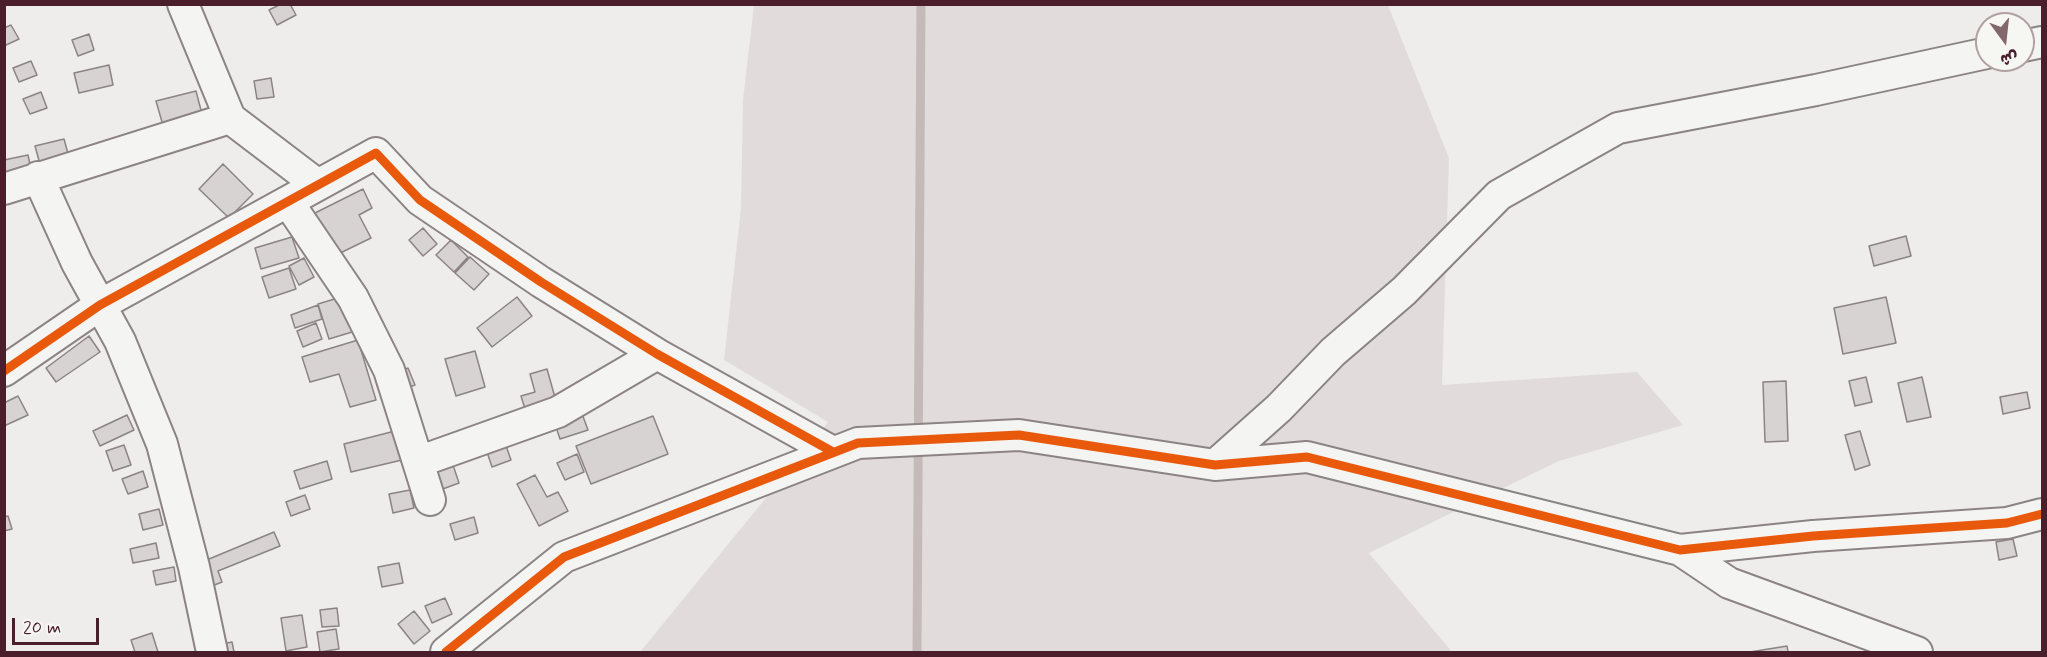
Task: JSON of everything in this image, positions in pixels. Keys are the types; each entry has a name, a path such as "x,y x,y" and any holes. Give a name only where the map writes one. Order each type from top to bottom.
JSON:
{"street":[{"path":"183,4 230,118 318,185"},
{"path":"1215,465 1279,408 1333,352 1404,291 1499,195 1618,128 1816,90 1975,56"},
{"path":"4,189 230,118"},
{"path":"4,371 100,305 376,153 420,200 540,282 657,354 834,452"},
{"path":"38,177 77,263 120,341 162,444 194,567 212,652"},
{"path":"288,202 358,309 389,370 430,500"},
{"path":"418,462 558,412 657,354"},
{"path":"446,652 564,557 834,452 858,443 1018,435 1215,465 1307,457 1680,550 1729,583 1917,652"},
{"path":"1680,550 1813,536 2007,523 2043,514"}],"shaded area":[{"path":"754,5 1388,5 1449,158 1442,385 1637,372 1683,425 1559,461 1369,553 1452,652 640,652 828,422 724,360 741,208 743,100"}],"building":[{"path":"281,4 290,4 296,15 277,25 269,10"},
{"path":"11,25 19,39 4,46 4,28"},
{"path":"89,34 94,50 78,56 72,40"},
{"path":"31,61 37,75 19,82 13,68"},
{"path":"109,65 113,85 79,93 74,73"},
{"path":"271,78 274,97 257,99 254,81"},
{"path":"196,91 203,118 164,129 156,101"},
{"path":"41,92 47,108 30,114 23,99"},
{"path":"64,139 70,161 41,168 35,146"},
{"path":"28,155 32,174 4,179 4,160"},
{"path":"223,164 253,194 229,218 199,189"},
{"path":"363,189 372,208 359,215 371,238 332,257 311,215"},
{"path":"423,228 437,244 423,256 409,240"},
{"path":"1906,236 1911,256 1874,266 1869,246"},
{"path":"292,237 299,258 261,269 255,248"},
{"path":"451,240 468,257 454,272 436,255"},
{"path":"470,257 489,274 474,290 455,273"},
{"path":"304,258 314,277 299,285 289,266"},
{"path":"289,268 296,289 269,298 262,277"},
{"path":"341,297 352,332 329,339 318,304"},
{"path":"517,297 532,316 492,347 477,328"},
{"path":"1886,297 1896,343 1843,354 1834,308"},
{"path":"318,305 322,319 295,328 291,315"},
{"path":"316,323 322,339 303,347 297,331"},
{"path":"89,336 100,352 56,382 46,368"},
{"path":"358,340 376,400 350,407 339,374 310,382 302,357"},
{"path":"475,351 485,387 456,396 445,359"},
{"path":"408,368 415,385 396,392 390,375"},
{"path":"547,369 556,401 525,409 521,396 535,392 530,374"},
{"path":"1866,377 1872,402 1855,406 1849,381"},
{"path":"1922,377 1931,417 1907,422 1898,383"},
{"path":"1786,381 1788,441 1765,442 1763,382"},
{"path":"2027,392 2030,408 2003,414 2000,397"},
{"path":"18,396 28,415 4,426 4,403"},
{"path":"581,411 588,430 560,439 554,421"},
{"path":"127,415 134,430 100,446 93,431"},
{"path":"653,416 668,454 591,484 576,446"},
{"path":"395,431 402,460 351,472 344,444"},
{"path":"1860,431 1870,465 1855,470 1845,435"},
{"path":"504,440 511,460 492,467 485,446"},
{"path":"124,445 131,465 113,471 106,451"},
{"path":"577,454 584,472 565,480 557,463"},
{"path":"327,461 332,479 300,489 294,471"},
{"path":"452,462 459,483 440,490 433,469"},
{"path":"143,471 148,487 128,494 122,479"},
{"path":"535,475 547,497 558,492 568,511 539,526 517,484"},
{"path":"410,490 414,508 393,513 389,494"},
{"path":"305,495 310,509 291,516 286,502"},
{"path":"159,509 163,525 143,530 139,514"},
{"path":"8,516 12,529 4,531 4,517"},
{"path":"474,517 478,533 455,540 450,524"},
{"path":"274,532 280,546 218,571 222,582 207,588 197,564"},
{"path":"2013,539 2017,556 1999,560 1996,542"},
{"path":"156,543 159,558 133,563 130,549"},
{"path":"399,563 403,583 382,587 378,567"},
{"path":"174,567 176,581 156,585 153,571"},
{"path":"445,598 452,614 432,623 425,606"},
{"path":"337,608 339,626 322,627 320,610"},
{"path":"414,611 430,631 414,644 398,624"},
{"path":"302,615 307,647 286,651 281,618"},
{"path":"336,629 339,649 320,652 317,632"},
{"path":"152,633 158,652 135,652 131,640"},
{"path":"232,642 234,652 218,652 217,645"},
{"path":"1787,646 1788,652 1750,652"}],"waterway":[{"path":"917,652 921,4"}],"cycle path":[{"path":"4,371 100,305 376,153 420,200 541,282 657,354 833,452"},
{"path":"446,652 564,557 858,443 1019,435 1215,465 1307,457 1680,550 1813,536 2007,523 2042,514"}]}
